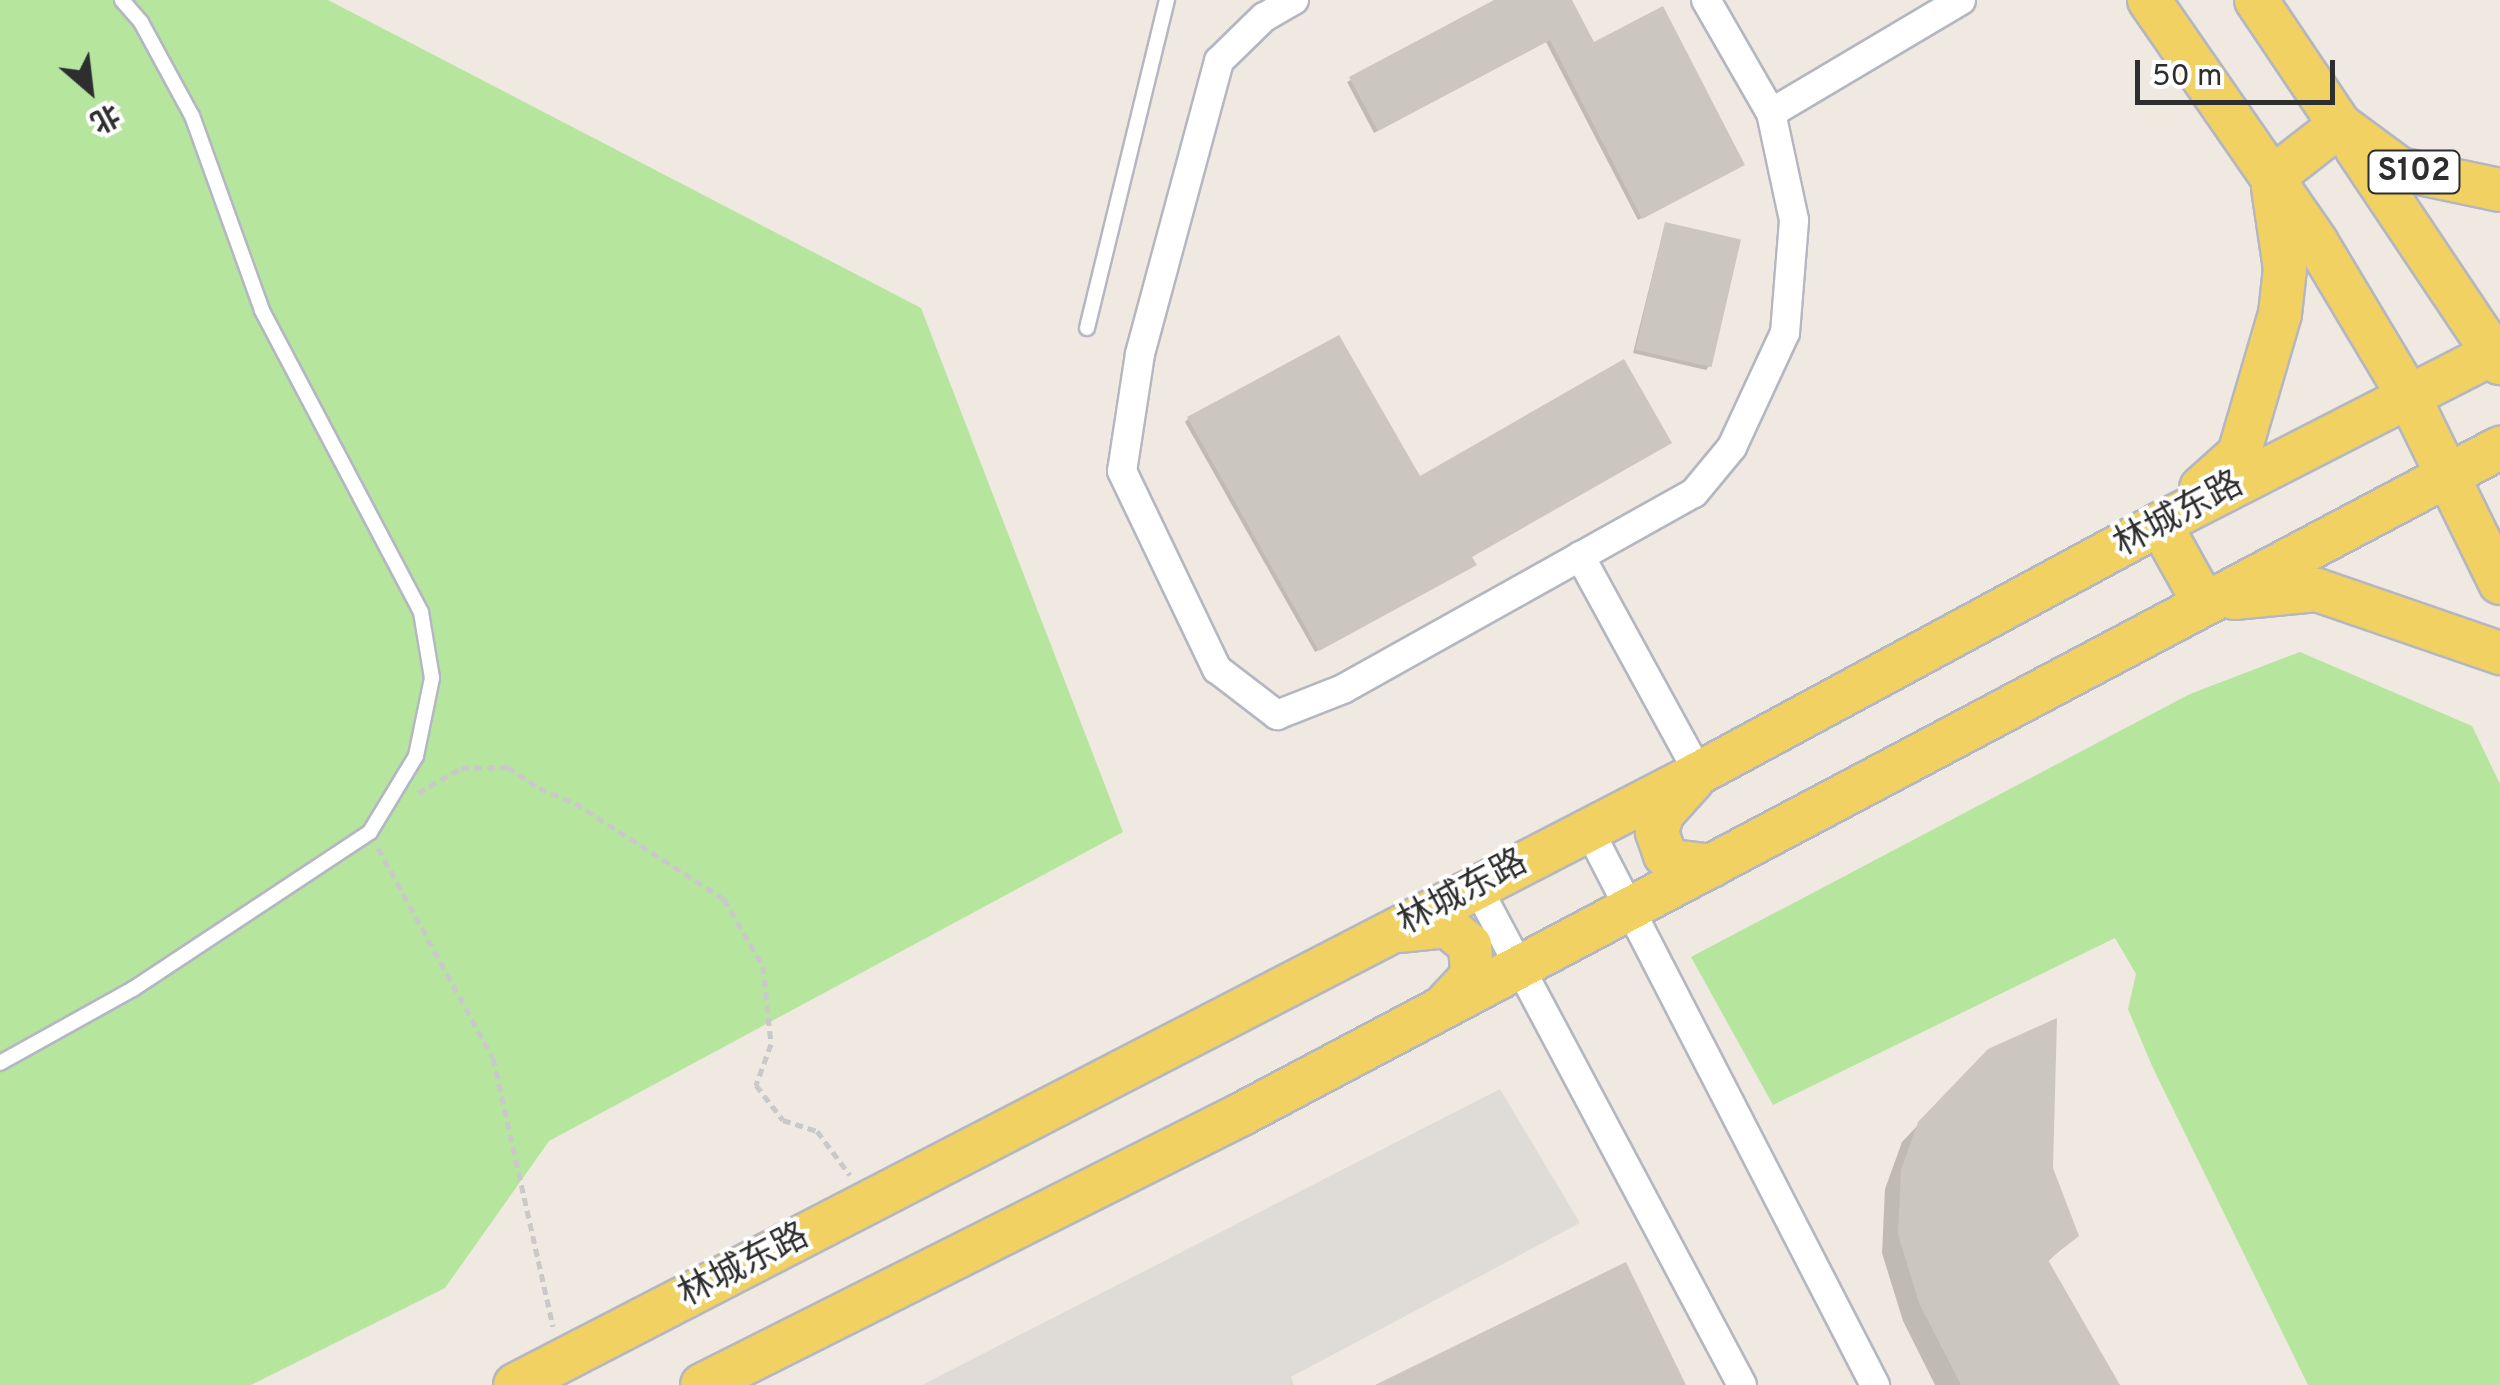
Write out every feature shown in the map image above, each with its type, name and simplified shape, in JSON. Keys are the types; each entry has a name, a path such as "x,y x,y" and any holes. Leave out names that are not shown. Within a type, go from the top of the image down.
{"main road":[{"path":"2149,0 2272,178 2409,397 2500,583"},
{"name":"S102","path":"2256,0 2340,125 2400,169 2500,190"},
{"path":"2272,178 2340,125 2498,355"},
{"path":"2204,603 2160,524 2239,454 2280,314 2285,269 2272,178"},
{"name":"林城东路","path":"515,1385 1699,773 2160,524 2498,355"},
{"path":"702,1385 1240,1115 2500,448"},
{"path":"2204,603 2274,591 2317,590 2500,653"},
{"path":"1699,773 1663,813 1656,832 1664,855 1672,861 1712,866"},
{"path":"1390,932 1447,926 1470,945 1472,976 1442,1008"}],"street":[{"path":"1294,0 1264,17 1219,61 1140,354 1122,471 1218,669 1277,715 1343,688 1694,492 1732,446 1785,333 1794,220 1770,114 1716,2"},
{"path":"1770,114 1961,0"},
{"path":"1580,556 1699,773"},
{"path":"1588,828 1875,1385"},
{"path":"1477,888 1742,1385"}],"lane":[{"path":"0,1063 133,989 370,832 416,756 432,678 421,612 262,310 192,116 141,22 122,0"},
{"path":"1088,328 1167,0"}],"path":[{"path":"382,814 461,768 507,767 539,788 575,803 724,899 763,966 771,1044 756,1084 783,1120 817,1130 867,1203"},
{"path":"370,832 494,1058 561,1361"}],"green space":[{"path":"0,0 328,0 921,308 1123,832 549,1141 445,1288 251,1385 0,1385"},
{"path":"2300,652 2472,726 2500,784 2500,1385 2308,1385 2153,1068 2128,1009 2136,974 2115,938 1773,1105 1691,957 2190,694"}],"shaded area":[{"path":"1500,1089 1580,1223 1291,1377 1294,1385 922,1385"}],"building":[{"path":"1494,0 1572,0 1594,42 1663,6 1745,165 1642,219 1550,40 1378,131 1349,77"},
{"path":"1665,222 1741,240 1712,367 1636,350"},
{"path":"1339,335 1420,476 1624,359 1672,443 1472,557 1477,565 1319,651 1187,417"},
{"path":"2057,1018 2053,1168 2079,1236 2048,1260 2120,1385 1961,1385 1919,1303 1898,1234 1901,1170 1918,1122 1988,1049"},
{"path":"1626,1262 1686,1385 1375,1385"}]}
